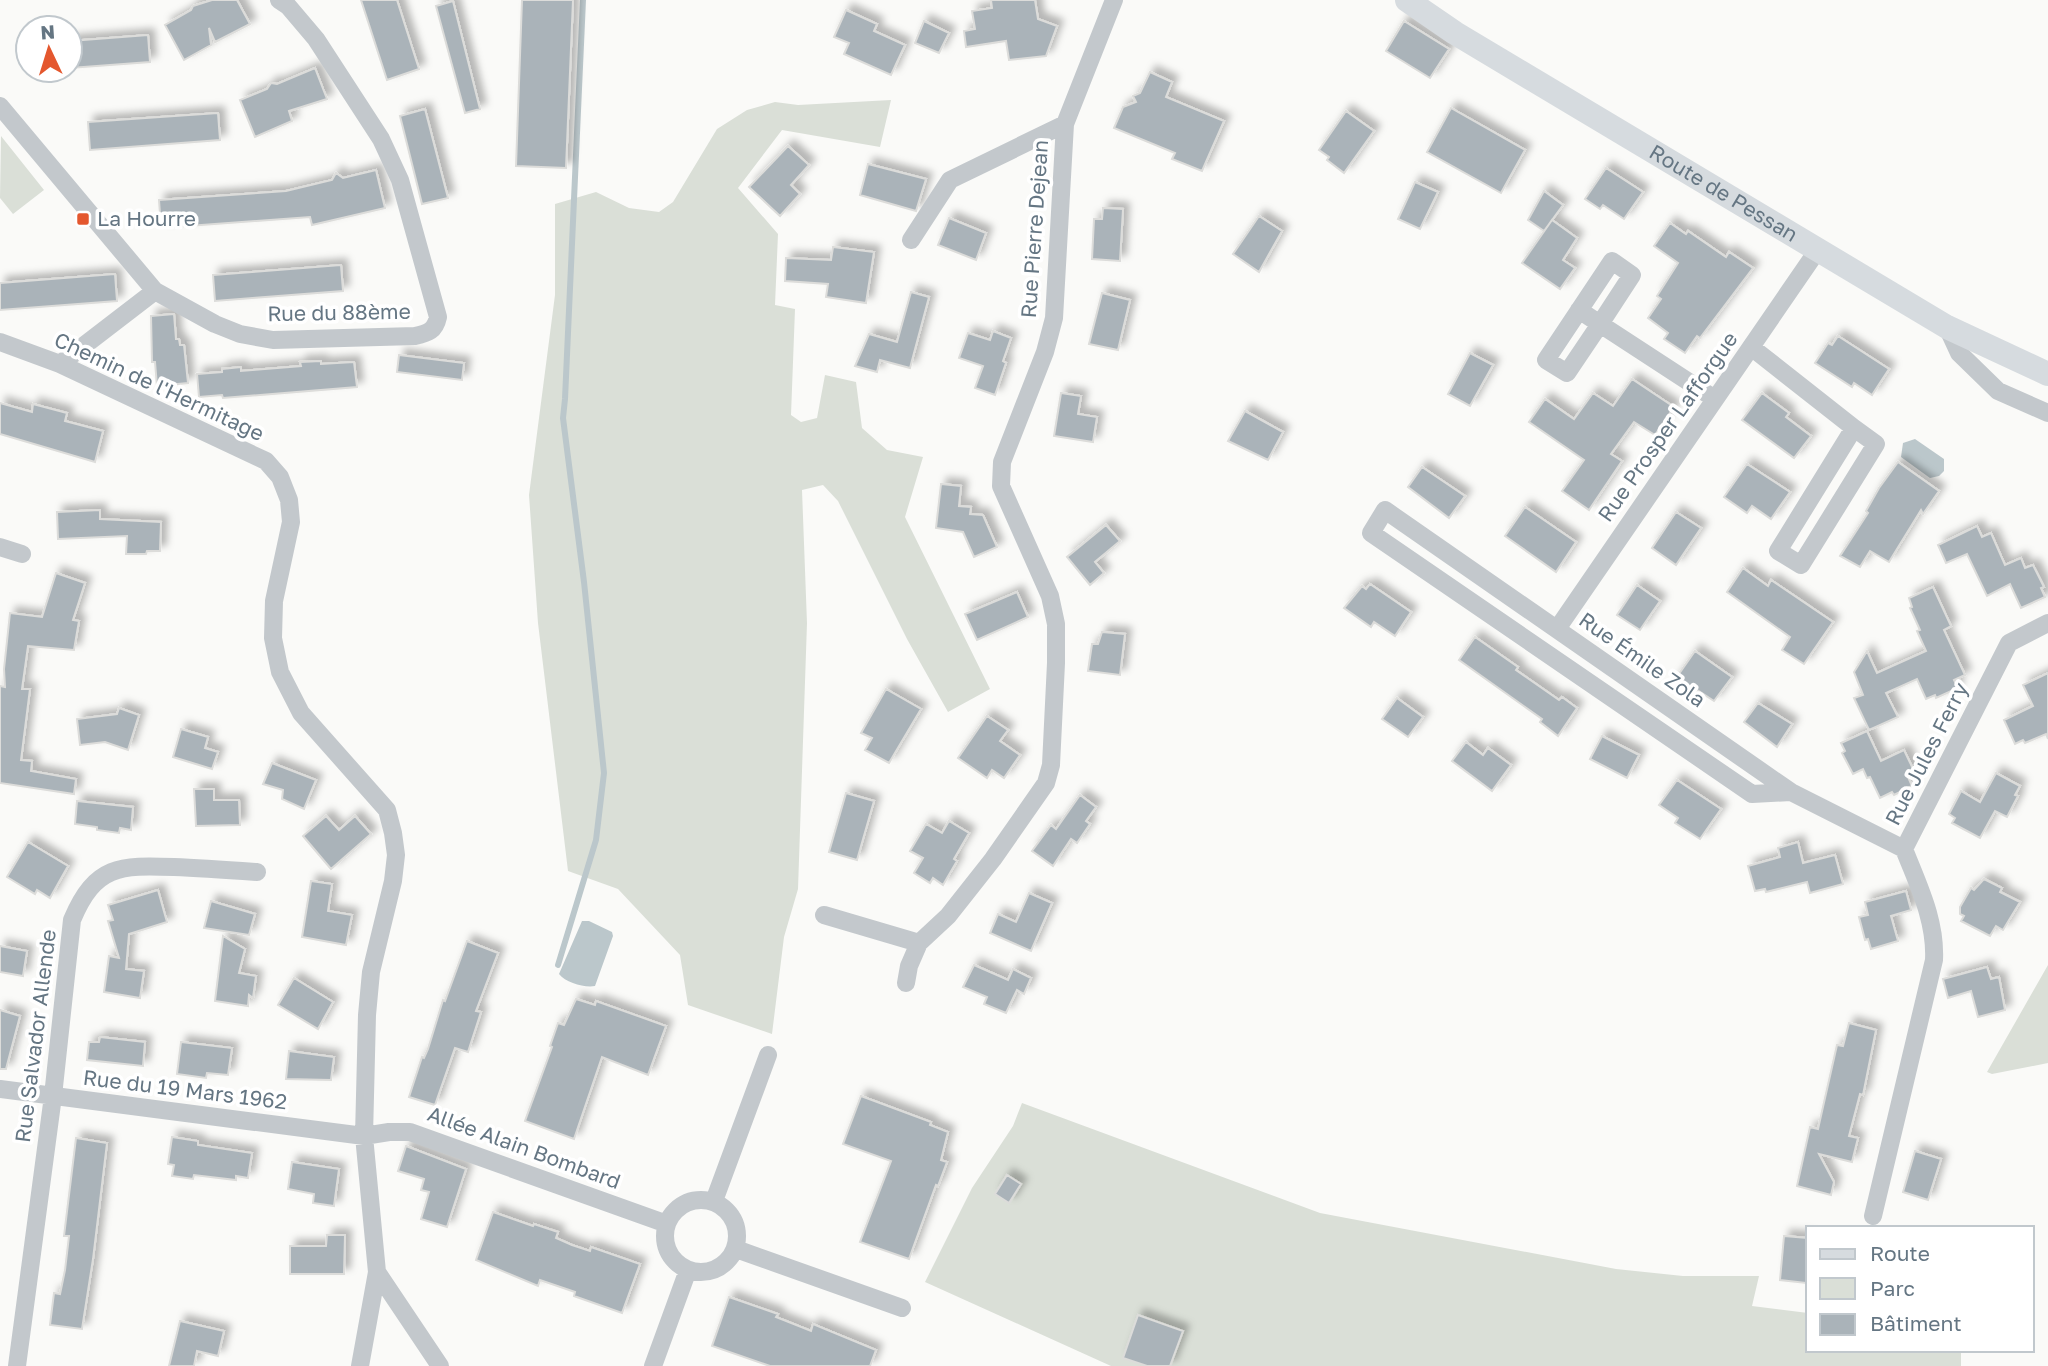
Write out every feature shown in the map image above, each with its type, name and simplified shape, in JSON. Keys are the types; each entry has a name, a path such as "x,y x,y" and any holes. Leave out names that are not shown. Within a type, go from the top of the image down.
{"main road":[{"name":"Route de Pessan","path":"1407,0 1455,33 1947,327 2048,374"}],"street":[{"name":"Rue du 88ème","path":"0,106 155,291 215,324 240,334 273,340 415,337 430,333 438,317 400,180 381,139 316,38 288,6 279,0"},
{"name":"Rue Pierre Dejean","path":"906,983 909,966 919,943 948,916 992,859 1046,783 1051,765 1056,624 1050,596 1001,486 1001,473 1002,462 1045,352 1054,318 1065,124 1114,0"},
{"path":"911,240 950,180 1065,124"},
{"name":"Rue Prosper Lafforgue","path":"1557,629 1817,251"},
{"path":"1612,261 1632,275 1600,324 1567,373 1546,360 1612,261"},
{"path":"60,364 155,291"},
{"path":"1579,310 1715,399"},
{"path":"1947,327 1959,354 1998,391 2048,413"},
{"name":"Chemin de l'Hermitage","path":"0,342 60,364 266,461 280,477 289,500 291,522 274,601 273,638 280,672 302,713 387,810 396,855 393,881 371,972 367,1015 364,1136 377,1272 360,1366"},
{"path":"1751,347 1876,444 1801,565 1778,551 1854,428"},
{"name":"Rue Émile Zola","path":"1791,792 1752,794 1371,533 1385,510 1791,792 1904,849"},
{"path":"0,547 23,554"},
{"name":"Rue Jules Ferry","path":"1873,1216 1934,960 1935,942 1931,920 1904,849 2009,643 2048,623"},
{"name":"Rue Salvador Allende","path":"17,1366 53,1096 72,920 82,897 106,874 135,865 257,872"},
{"path":"824,915 919,943"},
{"path":"714,1201 768,1055"},
{"name":"Rue du 19 Mars 1962","path":"0,1089 364,1136"},
{"name":"Allée Alain Bombard","path":"364,1136 410,1132 667,1224"},
{"path":"699,1199 714,1201 726,1209 735,1220 738,1234 736,1248 729,1261 717,1270 702,1273 688,1270 676,1263 668,1251 664,1238 667,1224 674,1212 685,1203 699,1199"},
{"path":"736,1248 902,1308"},
{"path":"653,1366 688,1270"},
{"path":"377,1272 440,1366"}],"green space":[{"path":"891,100 880,147 782,130 738,188 778,234 775,305 795,309 791,415 801,422 817,418 825,375 856,382 862,428 887,450 923,457 905,517 990,689 948,712 907,639 838,501 823,485 802,490 807,623 798,889 784,937 772,1034 688,1005 680,955 618,889 568,871 538,623 529,495 555,295 555,204 596,192 629,208 659,212 673,202 717,129 747,110 775,102 798,105"},
{"path":"1,136 44,190 13,214 0,198"},
{"path":"2048,965 2048,1063 1992,1074 1987,1072"},
{"path":"1022,1103 1320,1213 1616,1269 1683,1276 1759,1276 1752,1306 1806,1313 1806,1352 1961,1352 1961,1366 1111,1366 925,1282 972,1188 1013,1126"}],"shaded area":[{"path":"1915,439 1944,459 1944,471 1939,476 1930,478 1901,457 1903,443"},
{"path":"582,921 589,921 612,932 613,936 595,986 576,984 559,974"}],"building":[{"path":"212,0 237,0 250,24 215,42 209,28 211,45 184,60 165,25 191,10 193,6"},
{"path":"361,0 397,0 419,69 387,80"},
{"path":"522,0 573,0 566,168 516,166"},
{"path":"991,0 1035,0 1038,19 1057,26 1046,56 1009,60 1006,41 966,47 964,31 975,29 972,11 992,8"},
{"path":"453,1 480,109 465,113 436,6"},
{"path":"846,10 877,24 874,31 905,45 891,75 844,54 849,43 834,37"},
{"path":"924,21 949,33 939,53 915,43"},
{"path":"1404,21 1449,49 1430,78 1386,51"},
{"path":"148,35 150,62 84,67 84,40"},
{"path":"315,68 327,99 289,111 292,121 255,137 240,100 267,89 271,83 277,84"},
{"path":"1150,72 1172,82 1166,97 1224,121 1202,171 1172,159 1175,153 1114,128 1123,107 1136,102 1133,96 1140,93"},
{"path":"1451,108 1525,150 1501,193 1427,152"},
{"path":"425,109 448,198 422,204 400,116"},
{"path":"1346,111 1374,131 1344,173 1319,150"},
{"path":"218,113 220,140 90,150 88,122"},
{"path":"788,146 809,165 791,185 800,194 780,216 749,187"},
{"path":"868,164 926,179 916,211 860,195"},
{"path":"1606,168 1643,192 1624,219 1603,205 1600,209 1585,199"},
{"path":"376,170 385,208 312,225 310,217 161,228 159,200 286,191 332,180 336,173 343,178"},
{"path":"1415,182 1438,192 1420,229 1398,219"},
{"path":"1544,191 1563,205 1544,231 1528,220"},
{"path":"1103,208 1123,209 1120,261 1092,259 1094,219 1102,219"},
{"path":"1259,216 1282,231 1259,272 1233,254"},
{"path":"949,218 986,233 976,260 938,245"},
{"path":"1552,220 1577,238 1563,260 1575,268 1560,289 1522,263"},
{"path":"1670,223 1686,234 1688,231 1726,257 1729,252 1753,268 1700,338 1697,336 1685,353 1664,339 1668,333 1648,318 1661,299 1657,296 1678,263 1654,246"},
{"path":"833,247 874,252 866,303 826,297 828,284 785,281 786,258 831,260"},
{"path":"341,265 343,291 215,301 213,275"},
{"path":"115,274 117,301 0,310 0,283"},
{"path":"911,292 929,297 910,368 880,360 877,372 855,366 869,334 897,342"},
{"path":"1102,293 1130,300 1118,350 1089,344"},
{"path":"174,314 176,339 179,339 180,345 184,345 188,383 157,386 155,362 152,362 151,316"},
{"path":"993,331 1011,338 995,395 975,388 983,366 959,358 968,333 990,340"},
{"path":"1838,336 1889,369 1872,395 1854,383 1852,387 1815,363 1828,343 1832,345"},
{"path":"1470,353 1493,365 1470,406 1448,394"},
{"path":"399,355 464,363 462,380 397,372"},
{"path":"321,361 321,364 354,362 357,387 223,398 222,395 199,397 197,374 241,367 241,371 301,366 300,362"},
{"path":"1632,379 1674,407 1655,435 1634,422 1611,454 1622,461 1589,510 1562,491 1584,460 1529,422 1545,399 1574,419 1593,393 1613,406"},
{"path":"1061,393 1081,396 1078,414 1097,417 1093,442 1054,436"},
{"path":"1762,393 1789,413 1786,417 1811,436 1794,458 1742,420"},
{"path":"0,403 32,412 33,404 67,413 65,421 103,431 95,462 0,434"},
{"path":"1245,411 1283,432 1268,460 1228,441"},
{"path":"1898,462 1939,491 1923,514 1921,510 1889,562 1870,551 1860,567 1840,556 1868,513 1866,511 1879,488"},
{"path":"1747,464 1790,492 1771,519 1752,506 1747,513 1724,497"},
{"path":"1422,467 1465,496 1449,518 1408,487"},
{"path":"941,484 961,486 959,506 971,507 970,514 983,515 997,547 974,557 963,532 936,528"},
{"path":"1525,507 1576,542 1556,572 1505,536"},
{"path":"100,510 100,519 161,522 160,551 126,554 127,536 58,539 57,512"},
{"path":"1676,512 1701,528 1676,565 1652,548"},
{"path":"1106,525 1120,541 1095,562 1104,573 1090,585 1067,557"},
{"path":"1977,526 1982,537 1991,533 2005,565 2021,558 2025,568 2033,565 2044,587 2041,588 2045,597 2021,608 2010,584 1987,596 1967,554 1946,563 1938,545"},
{"path":"1743,568 1768,586 1771,580 1833,622 1804,664 1782,650 1790,637 1727,592"},
{"path":"56,573 85,583 73,620 79,621 74,650 28,646 22,689 30,689 21,760 32,761 31,771 76,779 74,794 0,783 0,686 5,687 4,669 10,613 42,617"},
{"path":"1370,584 1411,612 1395,636 1374,622 1371,627 1344,608 1362,586 1366,589"},
{"path":"1637,585 1660,601 1640,630 1617,615"},
{"path":"1933,587 1951,626 1944,630 1965,675 1954,680 1958,688 1936,698 1935,695 1926,699 1917,679 1886,693 1898,717 1869,730 1854,698 1863,695 1854,672 1867,651 1877,673 1926,651 1917,631 1920,630 1910,608 1909,598"},
{"path":"1017,592 1028,617 977,640 965,614"},
{"path":"1102,632 1125,634 1120,675 1088,671 1092,644 1098,644"},
{"path":"1475,637 1559,700 1562,697 1577,708 1558,736 1540,722 1542,719 1459,660"},
{"path":"1695,651 1732,677 1714,701 1697,690 1694,695 1674,681"},
{"path":"2048,673 2048,739 2046,734 2025,743 2023,740 2015,744 2004,720 2033,706 2023,685"},
{"path":"886,689 921,709 889,763 865,750 872,738 861,733"},
{"path":"1397,698 1423,717 1408,737 1382,719"},
{"path":"1758,703 1792,724 1777,747 1744,722"},
{"path":"119,708 139,715 128,750 105,742 80,745 77,719 117,714"},
{"path":"987,716 1008,730 1000,741 1020,755 1004,778 992,770 987,778 958,758"},
{"path":"181,729 208,737 205,748 218,752 212,769 173,757"},
{"path":"1867,731 1881,761 1904,750 1915,773 1908,777 1912,786 1894,795 1892,792 1880,798 1863,769 1853,774 1842,753 1845,751 1841,743"},
{"path":"1602,736 1639,755 1627,778 1590,759"},
{"path":"1466,742 1483,755 1488,748 1511,765 1492,791 1452,761"},
{"path":"272,763 316,780 304,809 282,799 283,790 263,784"},
{"path":"1996,773 2020,786 2015,795 2018,796 2007,817 1995,811 1980,838 1952,823 1955,818 1949,814 1961,791 1980,802"},
{"path":"1677,780 1721,809 1700,839 1675,823 1678,818 1659,805"},
{"path":"194,789 214,789 214,800 239,800 240,825 196,826"},
{"path":"846,793 874,801 857,860 829,852"},
{"path":"1080,795 1096,807 1086,821 1090,824 1077,843 1071,839 1053,866 1032,851 1051,825 1056,829"},
{"path":"77,801 133,807 131,830 120,828 119,833 75,824"},
{"path":"326,816 339,830 355,816 371,834 331,869 303,836"},
{"path":"949,821 969,833 943,885 933,878 930,883 914,873 923,858 910,851 926,824 942,833"},
{"path":"28,842 68,866 50,898 37,890 35,894 7,877"},
{"path":"1798,842 1803,863 1835,855 1843,884 1810,893 1807,882 1766,892 1765,889 1755,891 1748,866 1780,857 1778,848"},
{"path":"1984,879 2002,888 2000,892 2020,902 2003,930 1996,926 1990,936 1961,921 1964,916 1960,914 1960,907 1971,888 1974,890"},
{"path":"311,881 332,884 328,911 352,915 346,945 302,937"},
{"path":"158,890 167,922 129,934 126,969 144,971 140,998 104,992 109,956 119,958 108,921 113,920 108,905"},
{"path":"1906,891 1911,910 1891,916 1898,941 1871,949 1868,939 1865,940 1859,917 1868,915 1865,902"},
{"path":"1029,893 1052,903 1031,951 990,933 998,914 1016,922"},
{"path":"211,901 255,914 249,935 204,928"},
{"path":"223,936 245,949 239,973 256,976 253,998 249,995 248,1006 215,1001"},
{"path":"467,941 498,953 476,1011 481,1012 468,1052 455,1048 435,1105 409,1097"},
{"path":"0,946 27,951 23,976 0,972"},
{"path":"974,965 1008,980 1013,969 1031,978 1024,994 1017,990 1006,1013 984,1004 987,997 963,987"},
{"path":"1987,967 1991,979 1999,977 2005,1010 1978,1017 1971,991 1948,998 1943,979"},
{"path":"294,978 333,1002 318,1029 278,1005"},
{"path":"576,999 595,1005 596,1001 666,1026 648,1075 602,1057 574,1139 525,1121 558,1023 564,1025"},
{"path":"0,1010 20,1016 6,1069 0,1069"},
{"path":"1849,1023 1876,1030 1863,1095 1860,1094 1849,1136 1858,1138 1852,1162 1819,1154 1834,1182 1831,1195 1797,1186 1810,1127 1818,1129 1837,1045 1843,1046"},
{"path":"100,1037 145,1042 143,1066 87,1060 89,1042 99,1042"},
{"path":"181,1042 232,1048 228,1075 207,1073 206,1078 177,1074"},
{"path":"289,1051 334,1057 331,1080 286,1079"},
{"path":"861,1096 931,1122 930,1125 948,1132 941,1160 947,1162 909,1259 860,1242 891,1161 843,1144"},
{"path":"172,1137 198,1141 198,1145 252,1153 248,1178 236,1176 236,1180 194,1175 193,1179 172,1176 174,1165 168,1164"},
{"path":"76,1138 107,1143 82,1329 50,1325 54,1293 60,1294 65,1270 69,1236 64,1236"},
{"path":"406,1146 466,1169 447,1227 421,1219 429,1192 421,1190 424,1179 398,1171"},
{"path":"1915,1151 1941,1159 1928,1200 1903,1192"},
{"path":"292,1162 339,1169 334,1206 313,1203 314,1194 288,1189"},
{"path":"1007,1175 1021,1184 1009,1203 995,1194"},
{"path":"493,1212 558,1232 556,1238 572,1245 590,1251 591,1247 640,1264 622,1313 574,1296 575,1292 540,1280 538,1286 476,1260"},
{"path":"327,1235 345,1235 344,1274 290,1274 290,1246 326,1246"},
{"path":"1784,1236 1806,1238 1806,1283 1780,1280"},
{"path":"729,1297 778,1314 776,1317 811,1331 813,1324 876,1350 870,1366 770,1366 712,1346"},
{"path":"1138,1315 1183,1331 1170,1366 1147,1366 1123,1358"},
{"path":"180,1321 224,1331 218,1356 197,1351 194,1366 169,1366"}],"waterway":[{"path":"558,965 596,840 604,773 563,418 583,0"}],"place":[{"name":"La Hourre","path":"83,219"}]}
